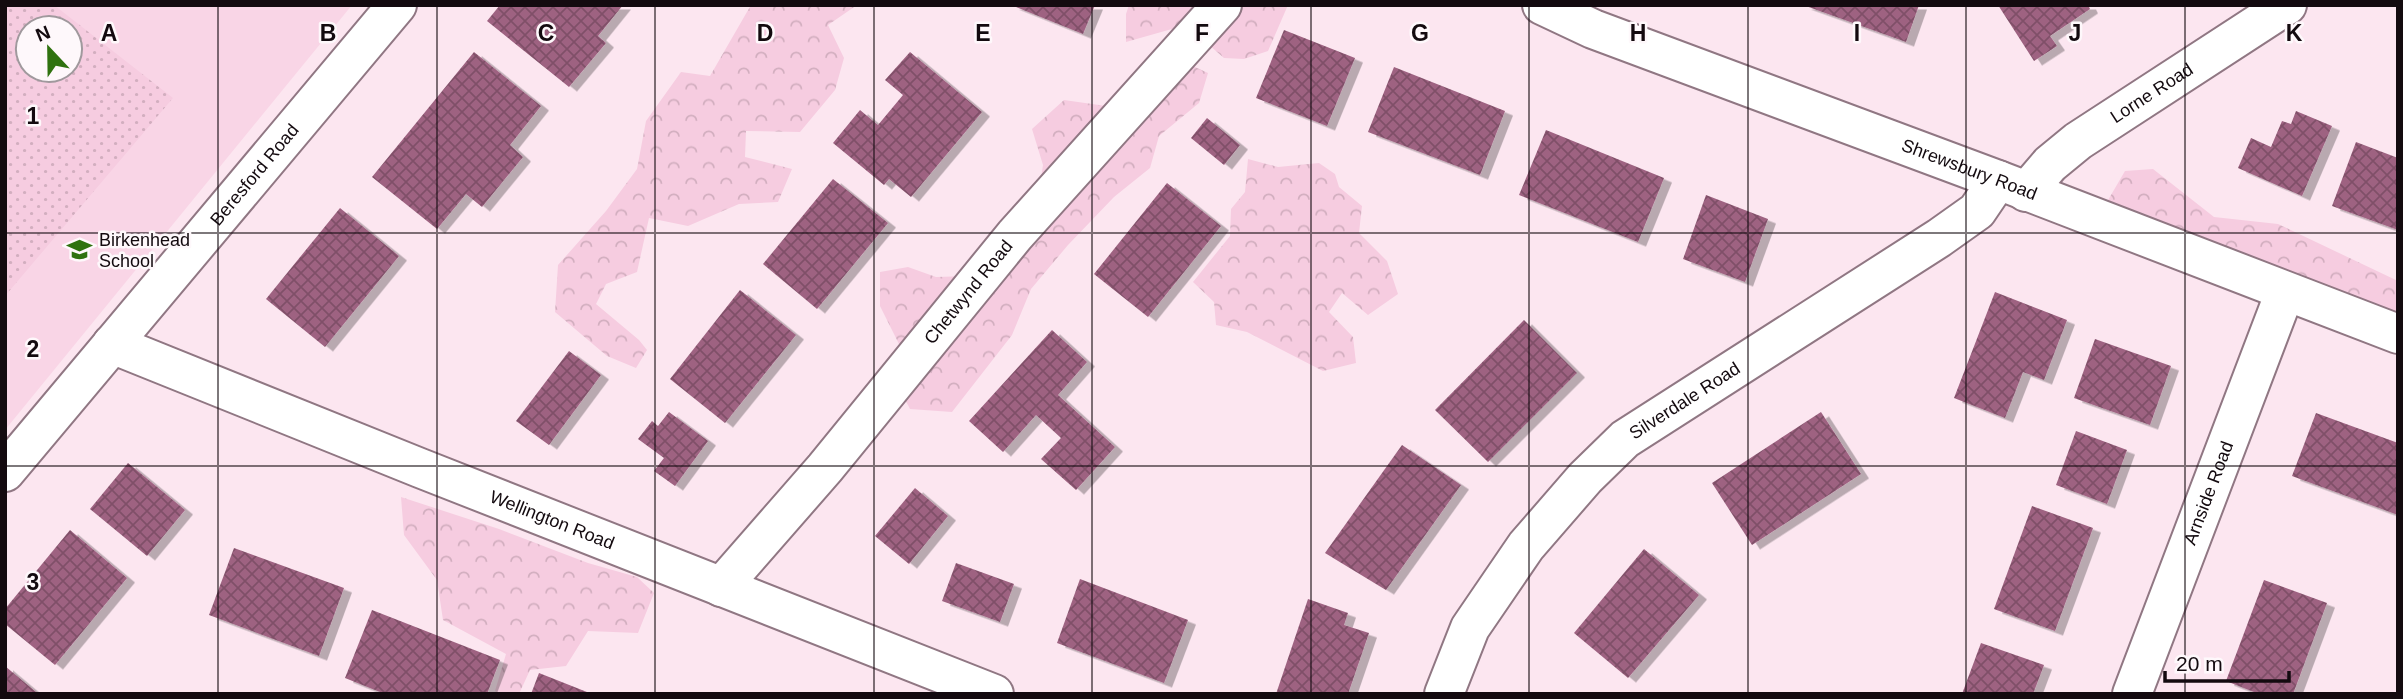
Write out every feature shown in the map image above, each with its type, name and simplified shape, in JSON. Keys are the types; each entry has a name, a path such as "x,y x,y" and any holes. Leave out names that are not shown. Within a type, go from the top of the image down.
{"street":[{"name":"Beresford Road","path":"5,472 397,5"},
{"name":"Chetwynd Road","path":"721,587 825,468 1015,235 1223,5"},
{"name":"Shrewsbury Road","path":"1542,5 1593,29 2398,334"},
{"name":"Lorne Road","path":"2012,186 2050,164 2078,141 2287,5"},
{"name":"Silverdale Road","path":"1444,694 1470,628 1526,546 1585,478 1625,439 1949,231 2012,186"},
{"name":"Arnside Road","path":"2132,694 2285,292"},
{"name":"Wellington Road","path":"112,344 994,694"}],"shaded area":[{"name":"Birkenhead School","path":"5,5 352,5 5,430"}],"green space":[{"path":"5,5 54,5 66,14 14,14 14,84 84,84 84,28 173,98 5,296"},
{"path":"751,5 857,5 828,25 844,58 835,90 800,132 746,131 745,157 792,169 778,202 739,204 688,226 649,218 637,272 606,284 596,304 647,350 636,368 607,356 555,312 558,265 606,211 637,169 646,121 681,72 710,76"},
{"path":"1129,5 1288,5 1268,51 1244,59 1224,58 1186,25 1126,42 1126,14"},
{"path":"1160,51 1208,73 1199,103 1159,136 1150,168 1114,197 1031,289 1012,335 952,412 910,409 891,371 901,348 880,306 880,272 908,267 936,277 969,276 1039,191 1043,165 1032,129 1064,100 1106,106 1140,124"},
{"path":"1248,159 1278,167 1319,163 1335,174 1339,187 1362,206 1359,233 1387,261 1398,294 1368,315 1342,293 1329,312 1353,337 1356,363 1323,371 1247,332 1216,325 1214,302 1193,282 1230,236 1231,209 1245,192"},
{"path":"2153,169 2214,217 2278,224 2398,281 2398,310 2384,320 2104,207 2125,171"},
{"path":"401,497 499,529 588,563 637,577 654,593 638,633 588,631 566,666 530,670 519,694 500,694 495,691 506,654 443,620 437,580 404,535"}],"building":[{"path":"500,5 623,5 598,36 606,43 569,87 487,21"},
{"path":"1011,5 1095,5 1083,34"},
{"path":"1803,5 1919,5 1906,42"},
{"path":"1998,5 2088,5 2090,9 2050,36 2057,46 2034,61"},
{"path":"1284,30 1355,58 1327,126 1256,98"},
{"path":"474,52 541,106 510,145 523,157 482,207 466,194 437,229 372,177"},
{"path":"910,52 982,112 911,197 889,179 884,185 833,143 860,110 878,125 903,95 885,80"},
{"path":"1394,67 1505,111 1480,175 1368,132"},
{"path":"2296,111 2332,126 2302,196 2238,168 2251,138 2271,147 2282,121 2291,124"},
{"path":"1207,118 1240,145 1224,165 1191,138"},
{"path":"1546,130 1664,178 1638,242 1519,195"},
{"path":"2356,142 2398,158 2398,230 2332,206"},
{"path":"833,179 888,223 817,309 763,264"},
{"path":"1167,183 1221,226 1148,317 1094,274"},
{"path":"1706,195 1768,219 1745,282 1683,259"},
{"path":"340,208 399,256 325,347 266,299"},
{"path":"740,290 796,335 725,423 670,379"},
{"path":"1995,292 2067,320 2044,380 2023,372 2005,418 1954,398"},
{"path":"1524,320 1577,373 1488,462 1435,410"},
{"path":"1052,330 1087,362 1058,395 1115,447 1076,490 1041,459 1061,438 1036,415 1003,452 969,421"},
{"path":"2095,339 2171,366 2150,425 2074,398"},
{"path":"569,351 601,375 549,445 516,421"},
{"path":"669,412 708,441 675,486 654,471 664,458 638,439 652,421 658,426"},
{"path":"1821,412 1861,474 1752,545 1712,483"},
{"path":"2316,413 2398,443 2398,515 2292,476"},
{"path":"2076,431 2127,450 2107,504 2056,485"},
{"path":"1402,445 1461,485 1386,590 1325,553"},
{"path":"128,463 185,510 147,556 90,509"},
{"path":"915,488 948,516 909,564 875,536"},
{"path":"2032,506 2093,528 2055,631 1994,609"},
{"path":"70,530 127,578 55,665 5,624 5,609"},
{"path":"234,548 344,588 319,656 209,615"},
{"path":"1644,549 1699,595 1628,678 1574,633"},
{"path":"956,563 1014,584 1000,622 942,601"},
{"path":"1080,579 1188,620 1164,683 1057,643"},
{"path":"2264,580 2327,603 2293,694 2259,694 2226,681"},
{"path":"1308,599 1348,613 1344,625 1369,633 1348,694 1276,694"},
{"path":"372,610 500,660 487,694 385,694 345,678"},
{"path":"1981,643 2044,665 2033,694 1962,694"},
{"path":"5,666 36,692 35,694 5,694"},
{"path":"539,673 592,694 531,694"}],"place":[{"name":"Birkenhead School","path":"79,250"}]}
